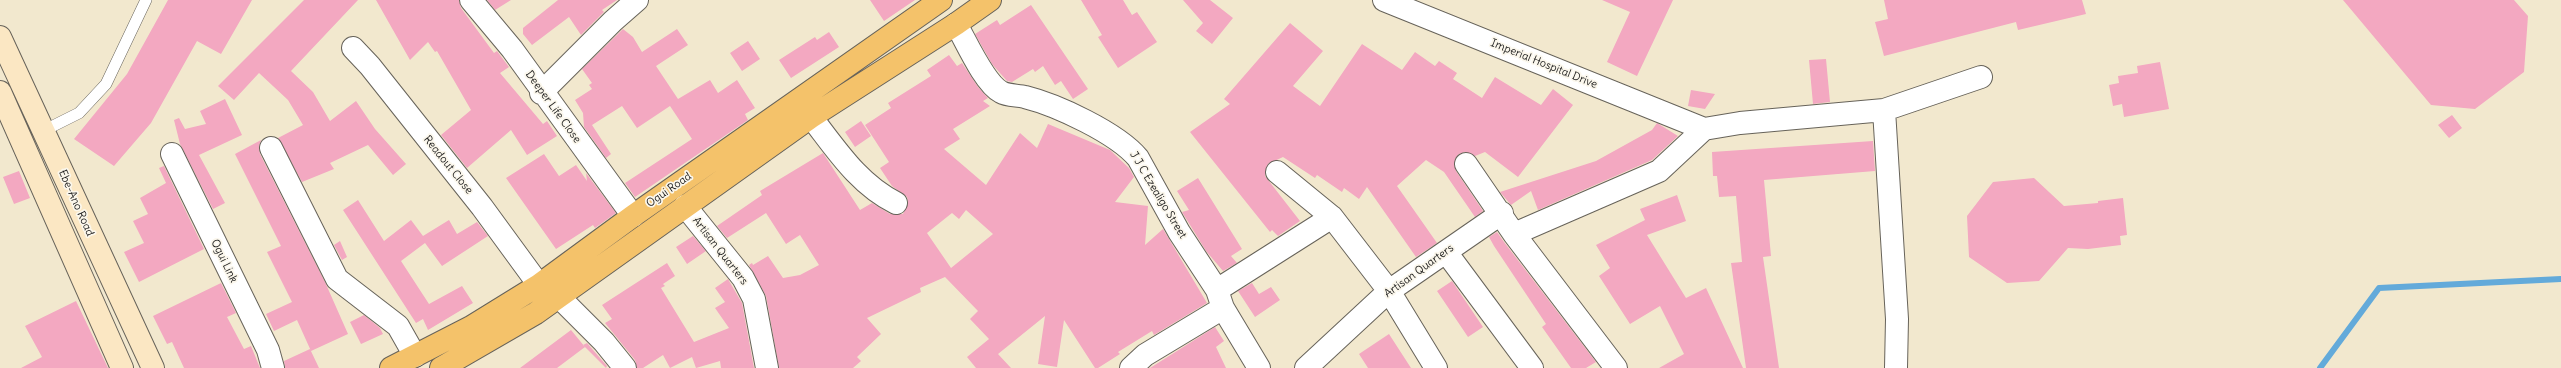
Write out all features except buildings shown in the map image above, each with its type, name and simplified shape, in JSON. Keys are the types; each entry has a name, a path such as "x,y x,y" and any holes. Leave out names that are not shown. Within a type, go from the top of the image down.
{"main road":[{"name":"Ogui Road","path":"391,368 471,327 539,285 632,216 941,0"},
{"name":"Ogui Road","path":"440,368 536,313 811,117 956,24 990,0"},
{"name":"Ebe-Ano Road","path":"0,37 153,368"},
{"path":"0,92 122,368"}],"street":[{"name":"Deeper Life Close","path":"471,0 512,50 541,93 559,114 632,216"},
{"path":"541,93 613,21 638,0"},
{"name":"Imperial Hospital Drive","path":"1384,0 1704,129"},
{"name":"J J C Ezealigo Street","path":"956,24 993,86 1002,93 1024,96 1046,104 1112,134 1130,148 1138,158 1179,232 1220,299"},
{"name":"Readout Close","path":"353,48 370,66 482,207 539,285"},
{"path":"1514,234 1659,171 1704,129 1740,123 1884,110 1981,77"},
{"path":"1884,110 1897,319 1896,368"},
{"path":"811,117 859,177 879,194 896,203"},
{"path":"271,148 337,279 398,326 415,356"},
{"name":"Ogui Link","path":"172,154 268,350 273,368"},
{"path":"1466,164 1502,213 1514,234 1616,368"},
{"path":"1277,172 1332,217 1389,291 1436,368"},
{"name":"Artisan Quarters","path":"685,206 743,278 754,299 767,368"},
{"name":"Artisan Quarters","path":"1306,368 1389,291 1502,213"},
{"path":"1131,368 1145,355 1332,217"},
{"path":"1446,252 1532,368"},
{"path":"559,297 604,342 625,368"},
{"path":"1220,299 1258,368"}],"lane":[{"path":"43,131 79,113 106,84 146,0"}],"waterway":[{"path":"2320,368 2379,288 2561,279"}]}
